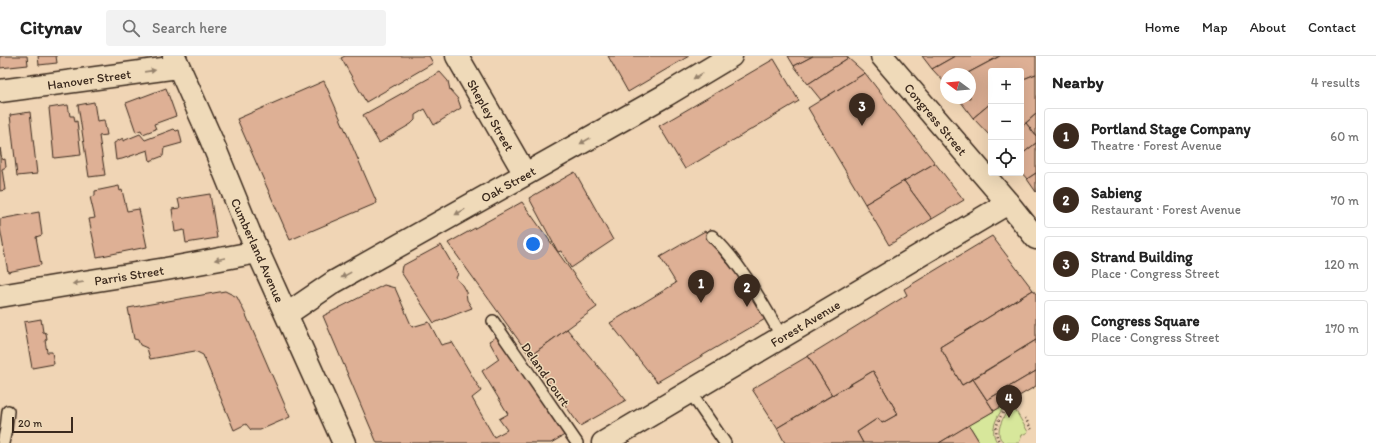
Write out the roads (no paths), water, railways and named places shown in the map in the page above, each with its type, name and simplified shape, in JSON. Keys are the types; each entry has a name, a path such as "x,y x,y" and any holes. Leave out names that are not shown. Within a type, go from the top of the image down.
{"street":[{"name":"Shepley Street","path":"457,56 525,174"},
{"name":"Oak Street","path":"287,314 334,282 731,56"},
{"name":"Congress Street","path":"882,56 1008,203 1036,238"},
{"name":"Hanover Street","path":"0,91 176,62"},
{"name":"Cumberland Avenue","path":"176,62 211,139 258,252 287,314 340,442"},
{"name":"Forest Avenue","path":"603,443 1008,203"},
{"name":"Parris Street","path":"0,296 166,269 258,252"}],"lane":[{"path":"712,236 726,249 740,267 782,337"},
{"name":"Deland Court","path":"493,321 577,443"},
{"path":"690,392 725,443"},
{"path":"3,443 8,410"}],"place":[{"name":"Strand Building","path":"862,126"},
{"name":"Portland Stage Company","path":"701,303"},
{"name":"Sabieng","path":"747,307"},
{"name":"Congress Square","path":"1009,418"}]}
